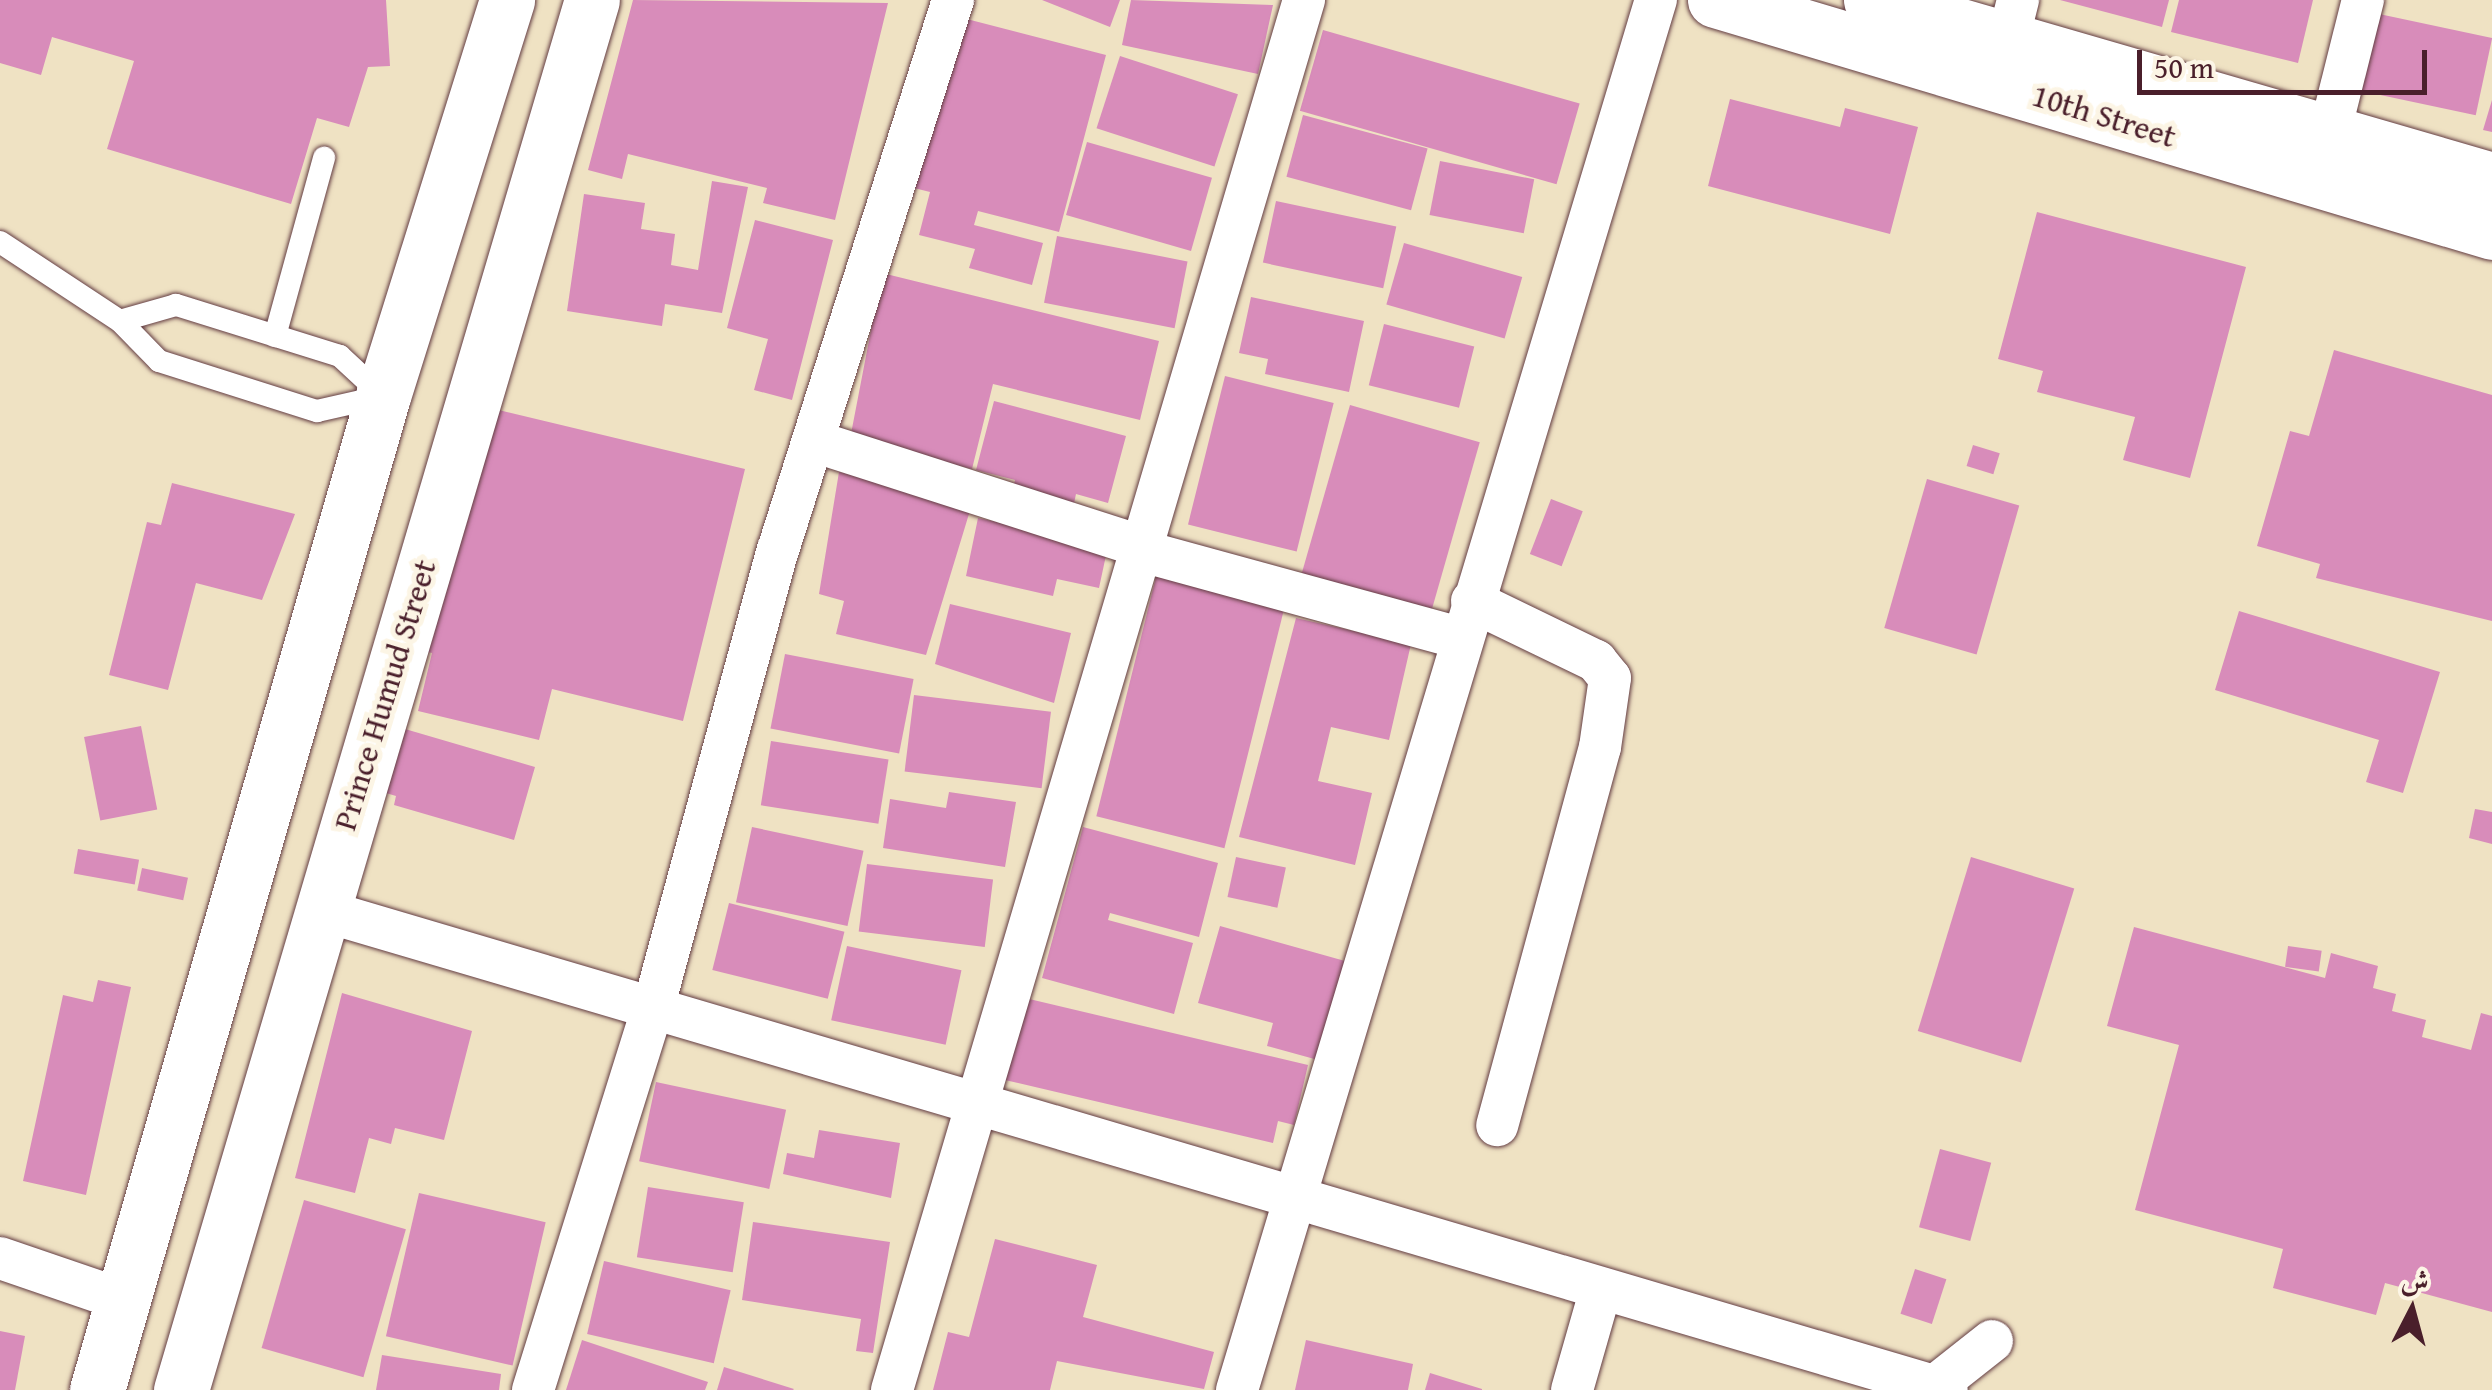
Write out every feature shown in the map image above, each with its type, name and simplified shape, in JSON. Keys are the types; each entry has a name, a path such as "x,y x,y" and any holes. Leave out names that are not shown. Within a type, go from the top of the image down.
{"street":[{"path":"97,1390 383,396 507,0"},
{"name":"Prince Humud Street","path":"181,1390 592,0"},
{"path":"532,1390 654,1005 813,441 953,0"},
{"path":"892,1390 1304,0"},
{"path":"1238,1390 1290,1196 1656,0"},
{"name":"10th Street","path":"1715,0 2492,232"},
{"name":"10th Street","path":"1871,0 2013,20 2328,135 2492,180"},
{"path":"2328,135 2363,0"},
{"path":"813,441 1142,549 1467,620 1596,661 1610,678 1600,748 1497,1125"},
{"path":"321,910 654,1005 1936,1388 1992,1342"},
{"path":"0,1258 122,1300"},
{"path":"1572,1390 1601,1289"}],"lane":[{"path":"275,336 324,158"},
{"path":"0,242 120,321 159,361 316,411 383,396"},
{"path":"120,321 176,305 340,356 383,396"}],"building":[{"path":"0,0 386,0 390,66 368,67 349,127 317,118 291,204 107,149 134,61 52,37 41,75 0,63"},
{"path":"633,0 888,3 835,220 763,203 767,188 628,154 622,179 588,170"},
{"path":"1042,0 1120,0 1110,27"},
{"path":"1131,0 1273,5 1258,74 1122,45"},
{"path":"2060,0 2169,0 2162,27"},
{"path":"2179,0 2313,0 2298,63 2171,32"},
{"path":"2365,11 2492,38 2476,115 2349,88"},
{"path":"959,17 1106,55 1059,232 978,211 974,225 1043,243 1032,285 969,268 975,249 919,235 930,192 914,188"},
{"path":"1323,30 1580,104 1557,184 1300,111"},
{"path":"1120,56 1238,94 1214,167 1097,128"},
{"path":"1730,99 1840,127 1845,108 1918,127 1890,234 1708,186"},
{"path":"2492,100 2492,132 2483,130"},
{"path":"1303,115 1428,148 1411,210 1286,177"},
{"path":"1087,142 1212,178 1191,251 1066,215"},
{"path":"1440,161 1534,179 1524,233 1430,215"},
{"path":"712,181 748,187 722,313 665,304 662,326 567,311 584,194 645,203 641,229 675,234 671,265 698,270"},
{"path":"1276,201 1396,227 1383,288 1263,263"},
{"path":"2037,212 2246,267 2190,478 2123,460 2135,417 2037,392 2043,371 1998,359"},
{"path":"755,220 833,240 792,400 754,390 768,339 727,328"},
{"path":"1057,236 1188,261 1175,328 1044,303"},
{"path":"1404,243 1522,277 1505,338 1386,305"},
{"path":"882,273 1159,341 1140,420 993,384 972,469 850,439"},
{"path":"1251,297 1364,321 1349,392 1265,374 1268,359 1239,353"},
{"path":"1384,324 1474,346 1459,408 1369,385"},
{"path":"2334,350 2492,395 2492,621 2316,578 2320,564 2257,546 2290,431 2309,436"},
{"path":"1225,376 1334,403 1297,552 1188,524"},
{"path":"994,401 1126,436 1108,503 1076,494 1073,508 1012,492 1015,480 976,470"},
{"path":"1350,405 1480,442 1432,610 1302,573"},
{"path":"482,406 745,469 683,721 552,689 539,740 418,711 432,653 414,649"},
{"path":"1973,445 2000,453 1993,474 1967,466"},
{"path":"839,472 972,504 926,655 836,634 844,601 819,594"},
{"path":"1927,479 2019,505 1977,654 1884,628"},
{"path":"172,483 295,514 262,600 196,583 168,690 109,675 147,522 161,525"},
{"path":"1551,499 1583,511 1562,566 1530,554"},
{"path":"978,518 1108,546 1099,588 1057,579 1053,596 966,576"},
{"path":"1159,565 1287,597 1224,848 1096,816"},
{"path":"950,604 1071,633 1054,703 935,664"},
{"path":"2239,611 2440,672 2403,793 2366,782 2379,740 2215,690"},
{"path":"1296,618 1411,644 1389,740 1331,727 1318,781 1372,793 1355,865 1239,837"},
{"path":"785,654 914,679 899,754 770,729"},
{"path":"914,695 1051,712 1042,788 905,771"},
{"path":"141,726 157,809 100,821 84,737"},
{"path":"405,729 535,767 514,840 394,805 396,796 386,793"},
{"path":"771,741 889,760 878,824 761,805"},
{"path":"949,792 1016,802 1005,867 883,848 890,799 946,808"},
{"path":"2475,809 2492,812 2492,844 2469,838"},
{"path":"752,827 864,851 847,926 736,902"},
{"path":"1083,827 1218,863 1199,937 1110,913 1108,920 1193,943 1174,1014 1042,978"},
{"path":"78,849 139,860 135,884 74,874"},
{"path":"1236,857 1286,868 1277,908 1227,897"},
{"path":"1971,857 2074,889 2021,1063 1918,1031"},
{"path":"867,864 993,879 985,947 859,931"},
{"path":"142,868 188,878 183,900 137,890"},
{"path":"729,903 844,932 828,999 712,970"},
{"path":"1220,926 1345,961 1318,1060 1267,1046 1273,1023 1198,1003"},
{"path":"2134,927 2325,978 2331,953 2378,966 2373,988 2396,994 2392,1011 2426,1020 2422,1037 2471,1050 2481,1013 2492,1016 2492,1312 2385,1283 2376,1315 2273,1288 2283,1249 2135,1210 2179,1045 2107,1026"},
{"path":"847,946 961,970 946,1045 831,1020"},
{"path":"2288,946 2322,951 2319,972 2285,967"},
{"path":"98,980 131,987 86,1195 23,1181 63,995 93,1002"},
{"path":"342,993 472,1031 444,1140 395,1128 391,1144 369,1138 355,1193 295,1178"},
{"path":"1025,998 1308,1065 1294,1125 1278,1121 1273,1143 1005,1080"},
{"path":"656,1082 786,1110 769,1189 639,1161"},
{"path":"819,1130 900,1143 891,1198 783,1174 787,1153 814,1158"},
{"path":"1940,1149 1991,1163 1970,1241 1919,1227"},
{"path":"648,1187 744,1202 733,1272 637,1257"},
{"path":"419,1193 546,1222 513,1365 386,1336"},
{"path":"304,1200 406,1229 363,1377 262,1348"},
{"path":"753,1222 890,1242 873,1353 856,1351 861,1319 742,1300"},
{"path":"995,1239 1097,1265 1083,1317 1214,1352 1204,1389 1057,1361 1050,1390 933,1390 948,1332 969,1337"},
{"path":"604,1261 731,1290 714,1363 587,1334"},
{"path":"1915,1269 1946,1279 1932,1324 1900,1314"},
{"path":"0,1331 25,1336 15,1390 0,1390"},
{"path":"582,1340 708,1382 705,1390 566,1390"},
{"path":"1306,1340 1413,1364 1408,1390 1295,1390"},
{"path":"382,1355 501,1374 499,1390 376,1390"},
{"path":"724,1367 794,1389 717,1390"},
{"path":"1430,1373 1482,1389 1482,1390 1425,1390"}]}
